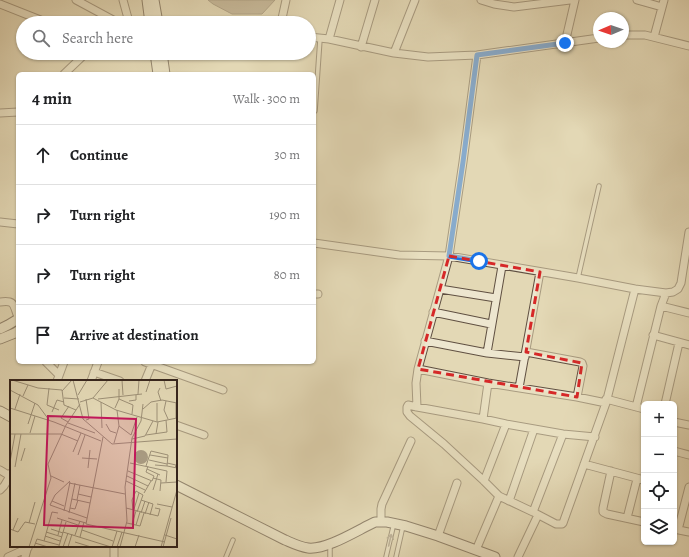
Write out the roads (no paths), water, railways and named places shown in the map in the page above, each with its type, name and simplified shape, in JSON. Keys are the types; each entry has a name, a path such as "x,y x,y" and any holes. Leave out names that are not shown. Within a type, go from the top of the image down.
{"street":[{"path":"76,0 100,16"},
{"path":"123,0 127,16"},
{"path":"147,0 152,16"},
{"path":"154,0 154,16"},
{"path":"283,16 286,0"},
{"path":"329,40 340,0"},
{"path":"361,47 375,0"},
{"path":"394,53 415,0"},
{"path":"481,0 514,8 570,0"},
{"path":"565,43 576,0"},
{"path":"637,0 663,3 654,37"},
{"path":"0,4 30,16"},
{"path":"629,35 654,37 689,46"},
{"path":"316,38 394,53 428,57 477,55 593,39"},
{"path":"417,407 416,383 418,369 449,256 477,55"},
{"path":"66,72 79,60"},
{"path":"156,60 158,72"},
{"path":"163,60 165,72"},
{"path":"0,113 16,112"},
{"path":"0,222 16,224"},
{"path":"316,244 399,255 449,256 635,289 666,293 674,292 678,289 681,283 689,232"},
{"path":"487,353 502,266"},
{"path":"519,388 540,272"},
{"path":"440,289 496,298"},
{"path":"595,437 534,429 411,405 408,405 407,407 407,412 410,416 444,444 499,496 556,524 563,523 595,437 606,401 635,289"},
{"path":"636,407 660,306 666,293"},
{"path":"0,302 11,302 16,312"},
{"path":"660,306 689,313"},
{"path":"434,312 491,324"},
{"path":"4,327 16,319"},
{"path":"4,327 16,333"},
{"path":"0,339 16,333"},
{"path":"653,335 689,345"},
{"path":"426,341 487,353 525,354 580,362 583,366 577,397"},
{"path":"666,401 679,343"},
{"path":"48,364 58,378"},
{"path":"58,378 63,364"},
{"path":"91,380 97,364"},
{"path":"145,380 148,364"},
{"path":"151,364 223,390"},
{"path":"418,369 488,383 606,401 641,408"},
{"path":"94,372 117,380"},
{"path":"483,419 488,383"},
{"path":"0,411 10,416"},
{"path":"677,423 689,425"},
{"path":"484,481 506,424"},
{"path":"177,425 204,435"},
{"path":"509,501 534,429"},
{"path":"518,557 563,434"},
{"path":"381,522 382,504 411,441"},
{"path":"677,452 689,455"},
{"path":"584,464 641,480"},
{"path":"0,470 10,474 4,486 0,490"},
{"path":"611,471 602,508 604,513 641,521"},
{"path":"438,536 457,483"},
{"path":"627,518 641,483"},
{"path":"177,486 285,540 303,547 316,548 325,546 369,525 381,522 394,522 495,557"},
{"path":"677,526 689,487"},
{"path":"476,550 499,496"},
{"path":"677,529 689,532"},
{"path":"8,557 28,547"},
{"path":"25,557 28,547"}],"lane":[{"path":"316,97 320,39"},
{"path":"578,278 598,186"},
{"path":"386,557 394,522"},
{"path":"396,557 404,525"},
{"path":"226,557 233,540"},
{"path":"330,544 330,557"}]}
